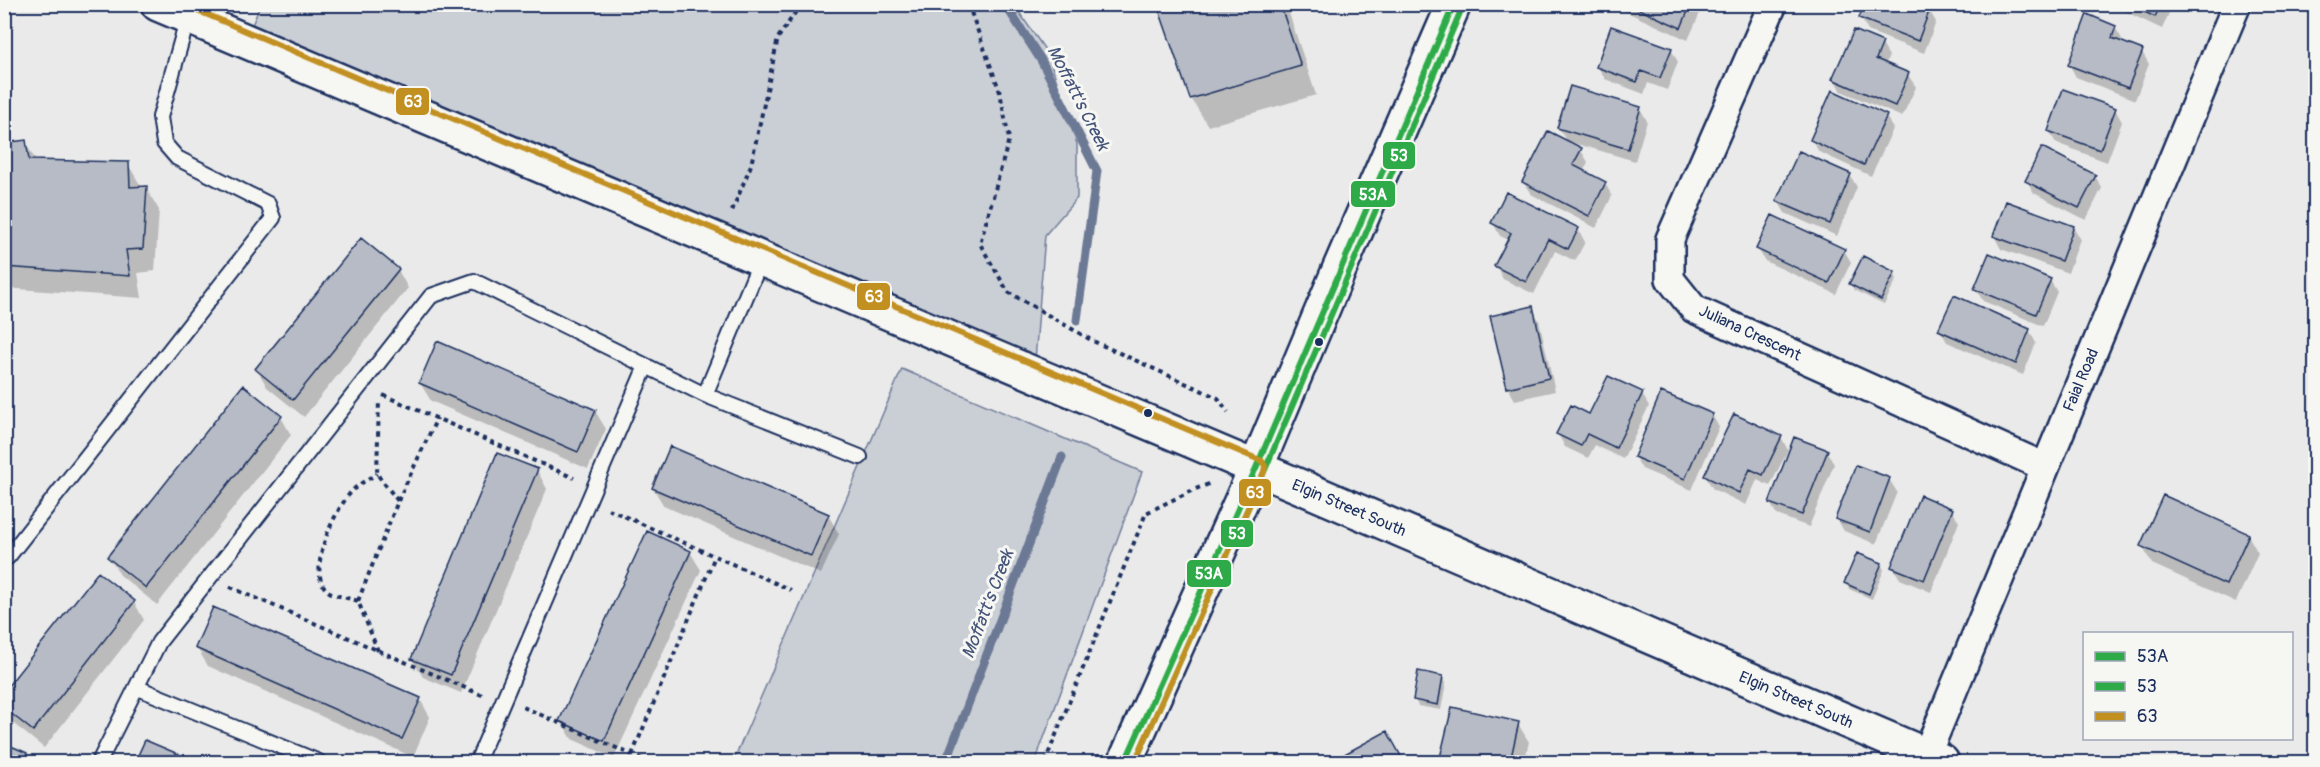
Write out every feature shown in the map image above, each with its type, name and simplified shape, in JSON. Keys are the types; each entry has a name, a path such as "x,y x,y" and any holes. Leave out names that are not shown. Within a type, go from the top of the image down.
{"street":[{"path":"1125,762 1256,468 1454,4"},
{"name":"Juliana Crescent","path":"1773,4 1670,239 1670,279 1694,309 2045,467"},
{"name":"Faial Road","path":"1934,759 2045,467 2237,4"},
{"name":"Elgin Street South","path":"173,11 1256,468 1934,759"}],"lane":[{"path":"4,557 8,557 273,218 268,204 177,158 164,143 160,117 173,11"},
{"path":"705,395 761,260"},
{"path":"99,762 159,642 431,296 474,281 705,395 860,457"},
{"path":"477,762 646,366"},
{"path":"138,688 319,762"}],"path":[{"path":"732,211 751,165 778,38 801,4"},
{"path":"968,4 1000,92 1009,139 980,244 1008,292 1094,341 1218,398 1228,412"},
{"path":"398,501 377,474 380,393 594,486"},
{"path":"378,651 358,601 398,501 437,418"},
{"path":"1045,762 1146,513 1193,490 1256,468"},
{"path":"358,601 327,591 318,576 319,556 334,520 353,490 377,474"},
{"path":"588,500 791,590"},
{"path":"633,755 715,556"},
{"path":"210,578 476,694 505,699 644,759 645,762"}],"shaded area":[{"path":"261,4 1014,5 1048,54 1077,144 1077,198 1045,235 1034,373 246,39"},
{"path":"902,369 1142,472 1035,762 733,762"}],"building":[{"path":"1157,4 1280,4 1301,66 1190,99"},
{"path":"1627,4 1691,4 1681,28"},
{"path":"1864,4 1919,4 1930,9 1918,41 1859,18"},
{"path":"2128,4 2161,4 2155,17"},
{"path":"2087,14 2116,26 2112,38 2143,50 2128,88 2068,65"},
{"path":"1611,26 1672,48 1660,78 1641,71 1637,82 1596,67"},
{"path":"1854,30 1883,42 1876,59 1909,73 1895,106 1832,79"},
{"path":"1570,86 1641,107 1628,149 1557,128"},
{"path":"2063,89 2116,108 2100,150 2048,131"},
{"path":"1832,90 1887,115 1864,165 1810,140"},
{"path":"1548,131 1582,148 1573,165 1606,182 1589,216 1522,182"},
{"path":"26,140 29,160 129,162 130,187 147,186 143,249 126,250 130,276 4,267 4,143"},
{"path":"2042,147 2096,175 2079,208 2025,181"},
{"path":"1799,151 1851,174 1830,224 1776,201"},
{"path":"1506,192 1579,228 1568,249 1548,239 1526,282 1494,266 1511,233 1491,223"},
{"path":"2006,201 2074,226 2061,261 1993,236"},
{"path":"1772,215 1845,249 1829,283 1756,249"},
{"path":"361,238 399,269 293,400 255,369"},
{"path":"1989,253 2051,279 2036,314 1974,289"},
{"path":"1863,256 1895,272 1881,300 1849,284"},
{"path":"1954,295 2030,329 2016,364 1938,330"},
{"path":"1533,306 1549,378 1507,388 1490,316"},
{"path":"437,341 596,410 578,452 419,383"},
{"path":"1608,376 1643,392 1616,448 1587,434 1581,446 1556,434 1571,405 1589,414"},
{"path":"243,385 282,416 146,588 107,557"},
{"path":"1661,392 1713,414 1685,479 1634,457"},
{"path":"1734,414 1782,436 1763,475 1750,469 1739,493 1704,476"},
{"path":"1794,437 1828,450 1802,515 1769,503"},
{"path":"670,446 829,514 811,556 652,488"},
{"path":"497,453 538,469 451,675 411,659"},
{"path":"1856,465 1890,478 1870,532 1835,519"},
{"path":"1920,495 1953,509 1924,580 1891,567"},
{"path":"2163,495 2249,534 2226,585 2140,546"},
{"path":"647,531 691,551 604,741 559,721"},
{"path":"1857,553 1882,563 1869,594 1844,583"},
{"path":"98,572 135,601 33,731 4,708 4,691"},
{"path":"213,607 421,698 402,739 195,648"},
{"path":"1418,671 1443,676 1438,705 1413,700"},
{"path":"1452,707 1519,722 1510,762 1439,762"},
{"path":"1387,731 1402,758 1393,762 1330,762"},
{"path":"145,740 197,762 135,762"},
{"path":"4,743 27,753 23,762 4,762"}],"waterway":[{"name":"Moffatt's Creek","path":"1005,4 1041,60 1097,171 1077,320"},
{"name":"Moffatt's Creek","path":"946,762 1062,457"}],"transit line":[{"name":"63","path":"182,4 1262,461 1265,466 1264,472 1135,762"},
{"name":"53A","path":"1125,762 1256,468 1454,4"},
{"name":"53","path":"1135,762 1264,472 1462,8"}]}
